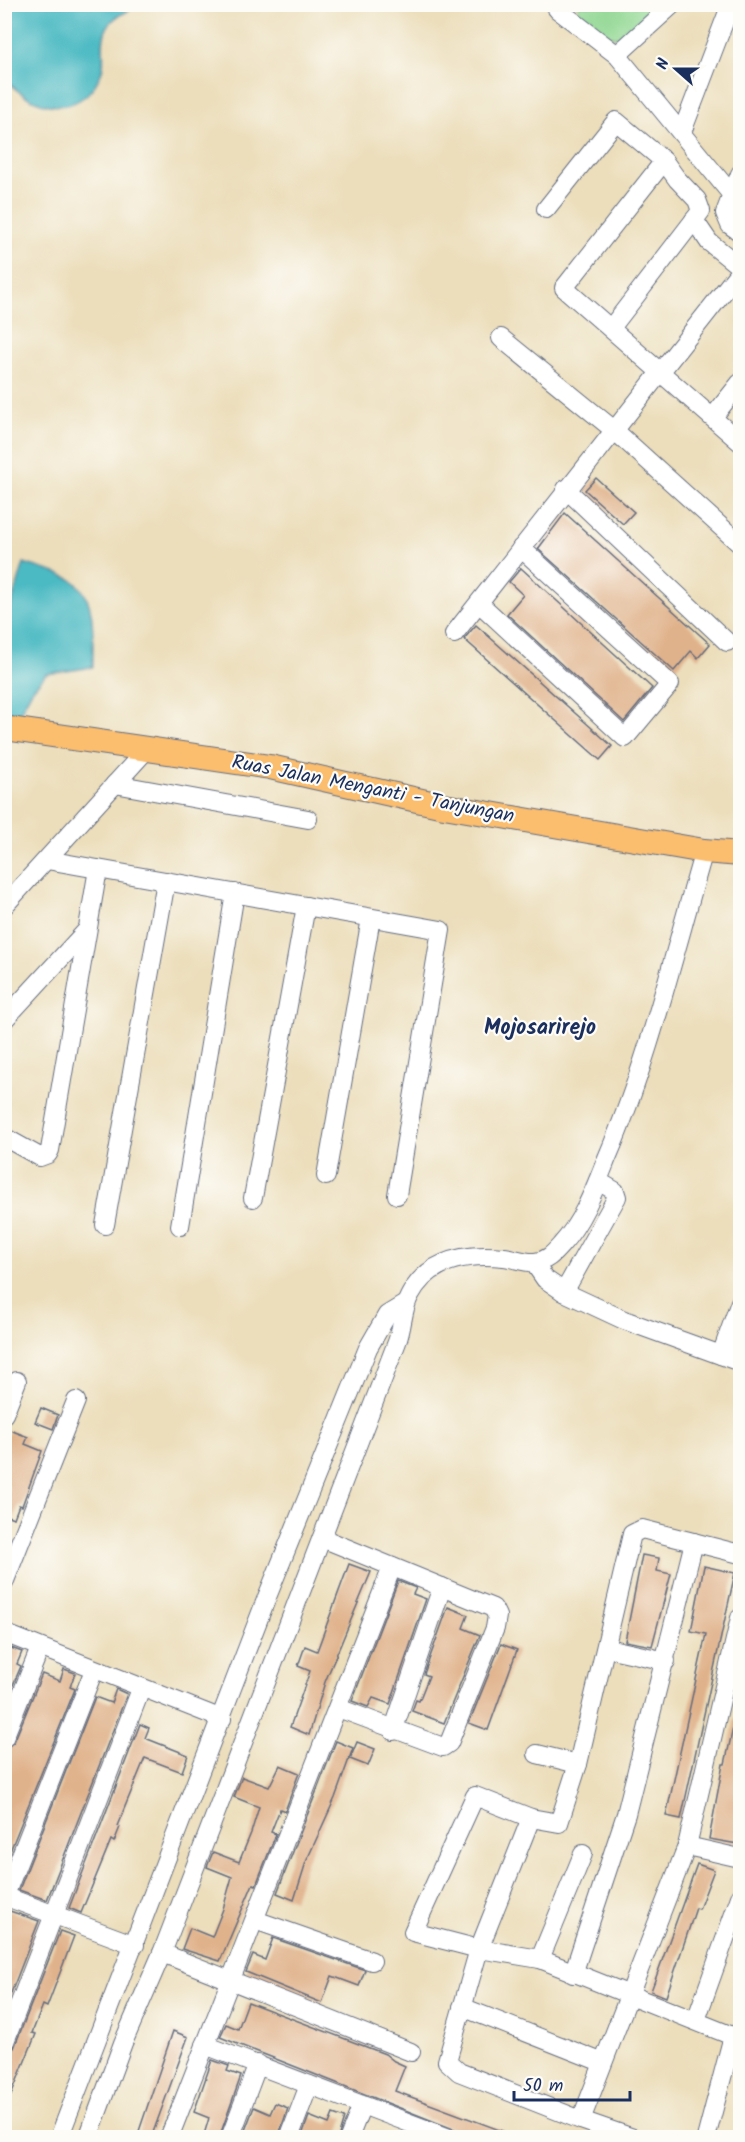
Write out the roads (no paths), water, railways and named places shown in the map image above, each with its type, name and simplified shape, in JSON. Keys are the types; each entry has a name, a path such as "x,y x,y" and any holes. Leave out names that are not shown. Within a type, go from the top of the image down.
{"main road":[{"name":"Ruas Jalan Menganti - Tanjungan","path":"4,728 270,767 444,806 705,851 741,854"}],"street":[{"path":"561,4 557,9 617,55 732,195"},
{"path":"617,55 673,4"},
{"path":"682,132 731,4"},
{"path":"546,209 616,121 664,161 697,200 701,211 611,328"},
{"path":"664,161 564,288 741,442"},
{"path":"741,174 725,213 730,225 741,232"},
{"path":"454,634 741,269 709,242 694,220"},
{"path":"501,338 614,430 741,544"},
{"path":"713,417 741,383"},
{"path":"566,489 727,642"},
{"path":"479,603 625,738 670,684 521,548"},
{"path":"4,906 147,749"},
{"path":"115,784 308,819"},
{"path":"59,2138 289,1545 368,1348 387,1315 405,1304 419,1281 453,1259 470,1255 506,1257 534,1263 547,1259 562,1243 588,1203 627,1111 705,851"},
{"path":"46,860 441,930 397,1194"},
{"path":"4,1137 33,1155 40,1157 48,1154 98,869"},
{"path":"105,1225 166,881"},
{"path":"180,1226 235,893"},
{"path":"253,1198 306,906"},
{"path":"326,1176 371,918"},
{"path":"4,1020 86,931"},
{"path":"564,1292 617,1197 615,1191 598,1181"},
{"path":"534,1263 545,1279 564,1292 624,1320 741,1362"},
{"path":"721,1355 737,1323 741,1302"},
{"path":"88,2138 123,2043 162,1953 319,1547 404,1323 405,1304"},
{"path":"4,1414 17,1381"},
{"path":"4,1583 76,1401"},
{"path":"706,2138 737,2038 540,1959 479,1948 413,1932 475,1796 531,1818 559,1824 578,1764 632,1534 642,1529 741,1554"},
{"path":"573,1974 626,1814 694,1542"},
{"path":"289,1545 319,1547 392,1567 493,1608 496,1616 495,1628 449,1743 443,1747 393,1731 338,1708"},
{"path":"168,2138 392,1567"},
{"path":"393,1731 442,1587"},
{"path":"581,2120 687,1846 741,1618"},
{"path":"4,1633 141,1689 222,1719"},
{"path":"4,1738 40,1648"},
{"path":"607,1648 666,1661"},
{"path":"94,1670 5,1897 135,1945"},
{"path":"4,2044 141,1689"},
{"path":"210,1750 237,1760"},
{"path":"537,1754 578,1764"},
{"path":"531,1818 479,1948 447,2061 459,2072 633,2138"},
{"path":"687,1846 741,1858"},
{"path":"540,1959 583,1854"},
{"path":"696,2020 741,1897"},
{"path":"255,1920 372,1961"},
{"path":"162,1953 230,1982 411,2052"},
{"path":"462,2007 602,2061"},
{"path":"99,2032 123,2043"},
{"path":"205,2045 362,2105 413,2131 449,2138"},
{"path":"230,2138 258,2064"},
{"path":"289,2138 309,2085"},
{"path":"349,2138 362,2105"}],"water":[{"path":"11,5 137,5 114,19 108,26 104,38 102,70 91,90 80,99 55,106 29,98 5,79 5,13"},
{"path":"24,563 66,577 83,591 91,611 93,667 46,674 32,690 18,716 5,714 5,626"}],"district":[{"name":"Mojosarirejo","path":"540,1028"}]}
